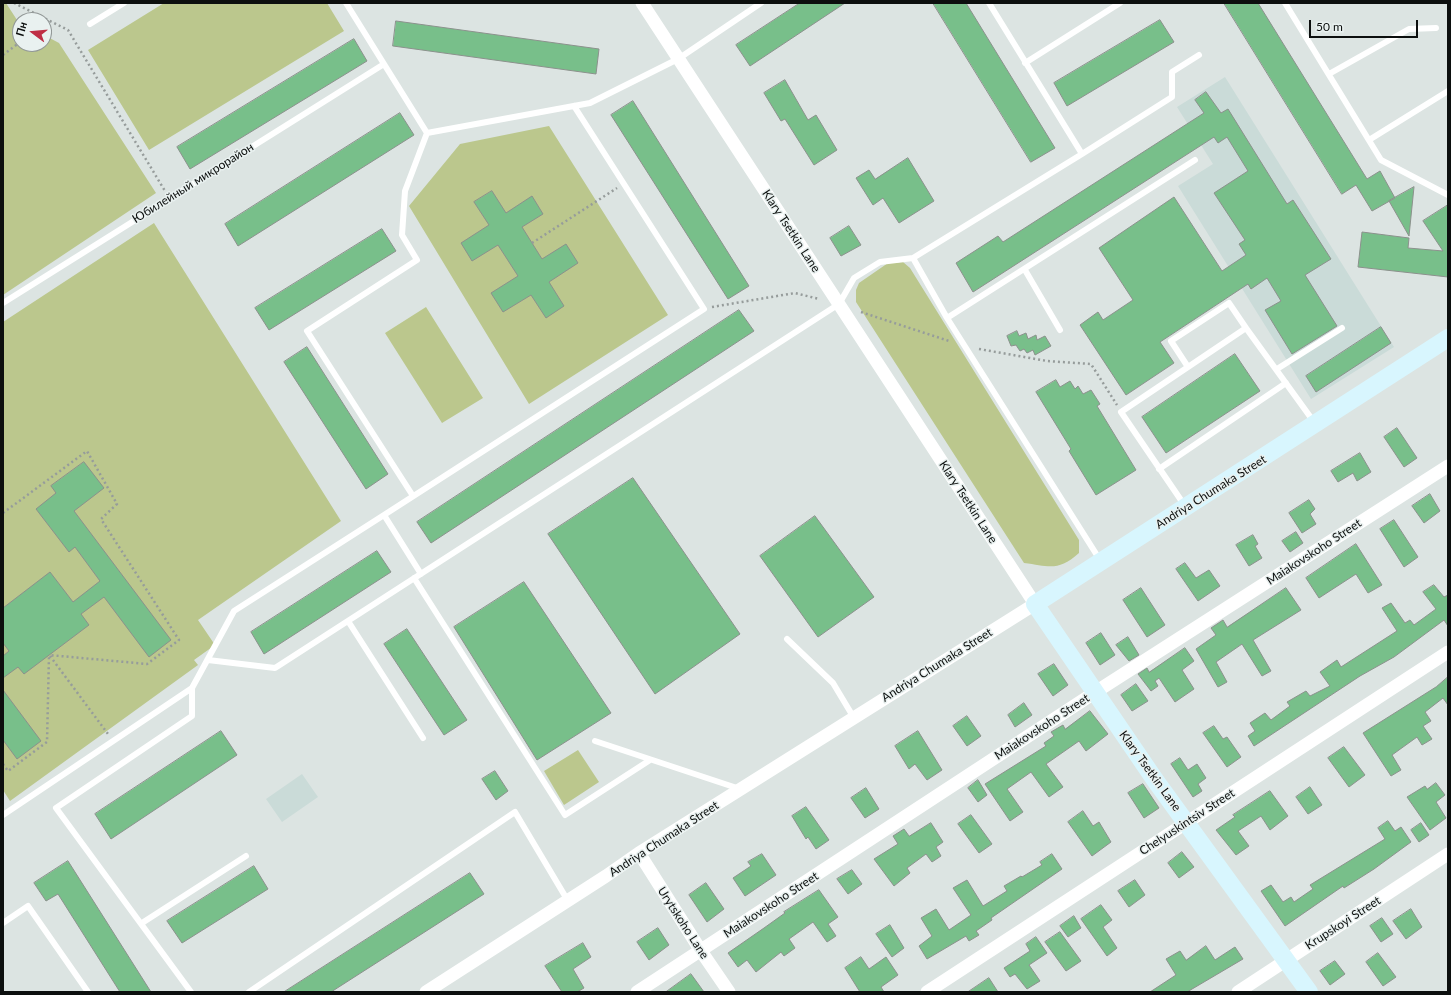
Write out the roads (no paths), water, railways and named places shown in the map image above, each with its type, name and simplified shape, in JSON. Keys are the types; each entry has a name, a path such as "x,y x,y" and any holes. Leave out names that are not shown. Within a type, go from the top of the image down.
{"street":[{"name":"Klary Tsetkin Lane","path":"642,3 1034,604 1094,693 1285,961 1309,992"},
{"name":"Andriya Chumaka Street","path":"426,992 639,853 1186,508 1448,338"},
{"name":"Maiakovskoho Street","path":"637,992 1094,693 1448,466"},
{"name":"Chelyuskintsiv Street","path":"927,992 1448,652"},
{"name":"Urytskoho Lane","path":"639,853 700,951 729,992"},
{"name":"Krupskoyi Street","path":"1238,992 1448,854"}],"lane":[{"path":"90,24 124,3"},
{"path":"346,3 427,133"},
{"path":"427,133 590,103 678,59 761,3"},
{"path":"989,3 1082,154"},
{"path":"1025,63 1120,3"},
{"path":"1285,3 1381,160 1448,195"},
{"path":"1329,74 1409,29 1436,28"},
{"path":"208,660 275,668 839,304 854,278 880,262 913,258 1172,97 1172,72 1199,55"},
{"name":"Юбилейный микрорайон","path":"3,303 384,64"},
{"path":"1369,140 1448,91"},
{"path":"3,815 192,688 234,611 704,309 574,106"},
{"path":"413,496 307,331 417,260 402,235 404,198 405,191 427,133"},
{"path":"947,318 1025,270 1195,160"},
{"path":"913,258 947,318 1101,561"},
{"path":"1025,270 1060,330"},
{"path":"1188,367 1171,341 1229,303 1277,369 1315,425"},
{"path":"1186,508 1121,412 1246,328"},
{"path":"1277,369 1342,328"},
{"path":"1159,469 1286,383"},
{"path":"384,515 421,574"},
{"path":"414,578 565,815 650,760"},
{"path":"348,621 422,738"},
{"path":"787,639 833,683 854,718"},
{"path":"191,992 142,923 56,808 192,716 192,688"},
{"path":"595,742 741,790"},
{"path":"249,992 515,812 568,900"},
{"path":"142,923 246,856"},
{"path":"3,923 28,906 88,992"}]}
